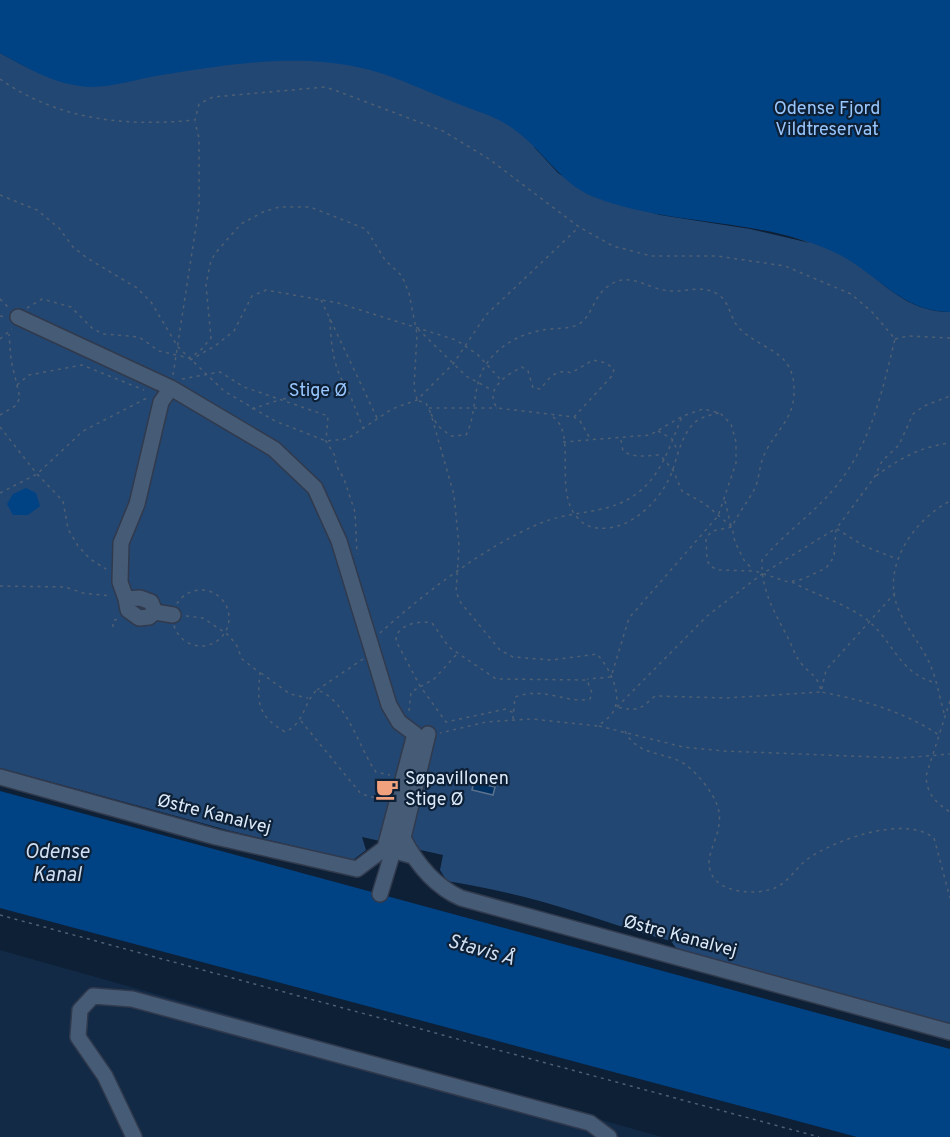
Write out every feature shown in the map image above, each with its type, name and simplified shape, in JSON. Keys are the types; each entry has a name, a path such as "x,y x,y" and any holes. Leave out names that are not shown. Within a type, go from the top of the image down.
{"street":[{"path":"18,317 171,388 274,449 315,488 339,541 389,705 399,722 416,735 398,804 393,843"},
{"path":"171,388 161,402 137,504 121,543 120,582 126,599 140,598 151,602 155,612 173,615"},
{"path":"380,894 393,843 428,734"},
{"name":"Østre Kanalvej","path":"0,777 216,837 357,869 393,843 413,856 435,882 461,898 950,1032"},
{"path":"134,1137 105,1076 78,1037 80,1010 93,996 132,999 578,1119 590,1123 609,1137"}],"path":[{"path":"0,79 19,92 79,116 124,122 195,120"},
{"path":"171,388 199,207 199,138 195,120 200,104 213,97 325,87 443,131 489,159 579,227 612,246 651,256 717,256 785,266 851,294 872,312 895,339"},
{"path":"0,195 37,210 59,228 73,247 87,258 137,288 151,302 178,347 224,391 251,409 326,441 347,439 392,410 417,400 467,347 486,315 579,227"},
{"path":"190,359 211,338 205,300 211,260 241,224 279,207 310,207 366,229 385,260 402,276 409,293 415,327 417,361 414,388 417,400"},
{"path":"417,400 426,404 438,426 451,436 466,435 470,428 478,382 487,363 505,345 526,333 579,325 589,314 604,288 616,281 630,279 671,291 701,289 718,294 727,302 738,329 778,353 788,364 794,379 792,411 765,453 755,487 732,527 712,531 706,538 706,560 710,566 718,570 755,571"},
{"path":"0,415 15,406 20,398 10,360 9,334 18,317 35,302 49,300 71,307 93,329 104,334 138,337 159,351 190,359 216,346 234,331 252,296 266,290 338,303 456,340 487,363 501,380"},
{"path":"321,300 377,419"},
{"path":"330,319 334,361 338,375 348,390 363,428"},
{"path":"415,327 453,364 493,390"},
{"path":"0,339 9,334"},
{"path":"895,339 908,336 950,338"},
{"path":"821,692 815,675 805,668 797,657 770,608 762,574 762,561 802,523 840,481 862,447 883,386 895,339"},
{"path":"497,408 493,401 493,390 501,380 522,367 528,371 533,388 541,389 554,374 565,371 571,373 593,360 606,363 614,369 612,376 574,417"},
{"path":"0,493 37,474 82,431 154,395 82,365 29,375 17,385"},
{"path":"171,388 181,379 208,376 220,372 244,387 328,416 326,441 335,456 336,465 344,479 355,512 357,556"},
{"path":"251,409 281,399 317,392 348,390"},
{"path":"598,726 610,717 616,707 707,616 762,574 836,529 874,478 882,461 902,441 913,414 924,406 950,396"},
{"path":"428,408 474,406 574,417 580,421 592,440"},
{"path":"563,442 650,435 683,416 703,409 720,412 731,424 736,442 736,463 718,516 629,618 611,677"},
{"path":"550,415 563,429 566,495 574,514 583,525 597,529 613,528 630,521 660,494 693,424 703,417 720,412"},
{"path":"431,414 454,495 459,546 456,592 461,603 500,650 513,657 552,660 597,654 608,666 616,707"},
{"path":"260,673 257,698 260,710 272,724 285,732 296,727 309,698 372,647 421,596 432,592 456,574 526,530 554,518 615,506 636,494 659,471 683,416"},
{"path":"0,427 37,474 63,501 68,530 78,546 90,559 108,570 120,582"},
{"path":"658,431 672,439 678,453"},
{"path":"620,439 622,451 629,455 641,457 660,455 673,470 682,491 692,495 732,527"},
{"path":"874,478 903,456 931,445 950,443"},
{"path":"725,500 735,542 745,562 755,571 791,582 844,605 868,622 913,674 936,682"},
{"path":"944,713 927,659 903,617 894,581 898,559 912,532 925,518 950,501"},
{"path":"836,529 864,546 898,559"},
{"path":"791,582 826,568 834,557 836,529"},
{"path":"0,586 65,587 83,594 126,599"},
{"path":"201,590 219,597 227,609 228,624 225,633 209,645 190,644 177,632 173,615 177,604 187,594 201,590"},
{"path":"821,692 826,670 895,592"},
{"path":"173,615 203,618 225,633 236,644 242,658 260,673 290,694 309,698"},
{"path":"514,713 506,709 446,722 420,686 396,641 396,635 400,629 427,621 432,623 449,647 496,679 587,680 591,677 611,677"},
{"path":"406,727 411,692 434,679 457,653"},
{"path":"513,720 515,697 536,691 590,699 592,693 587,680"},
{"path":"317,690 328,694 340,708 364,756 376,772 405,778"},
{"path":"616,707 635,711 643,708 655,696 727,698 821,692 886,708 918,721 939,735"},
{"path":"950,700 944,713 934,756 926,776 927,788 933,801 950,813"},
{"path":"428,734 532,719 598,726 683,747 723,751 902,758 950,754"},
{"path":"300,720 361,794 398,804"},
{"path":"625,731 630,740 639,748 682,763 693,771 712,794 719,813 720,828 708,860 712,876 722,886 732,890 755,891 774,888 793,876 810,857 837,844 870,833 917,828 934,838 950,898"},
{"path":"0,915 819,1137"}],"shaded area":[{"path":"0,950 662,1137 0,1137"}],"green space":[{"name":"Stige Ø","path":"0,0 950,0 869,273 897,295 916,305 950,312 950,1024 678,951 671,941 542,902 447,881 440,870 443,855 362,837 366,850 353,860 231,831 0,768 0,53 36,72 68,83 101,85 142,78","holes":["534,147 810,243 750,229 660,215 592,196 558,173"]}],"water":[{"name":"Odense Fjord Vildtreservat","path":"0,0 950,0 950,312 932,310 902,298 849,260 805,241 745,227 623,207 594,197 571,183 533,145 506,124 403,81 370,70 344,64 290,61 236,64 98,87 58,81 0,53"},
{"path":"26,488 36,493 40,506 28,515 13,515 7,504 13,494"},
{"name":"Odense Kanal","path":"0,791 950,1049 950,1137 857,1137 0,908"}],"building":[{"path":"474,782 495,787 493,795 472,790"}],"place":[{"name":"Søpavillonen Stige Ø","path":"387,789"}],"water label":[{"name":"Stavis Å","path":"481,951"}]}
